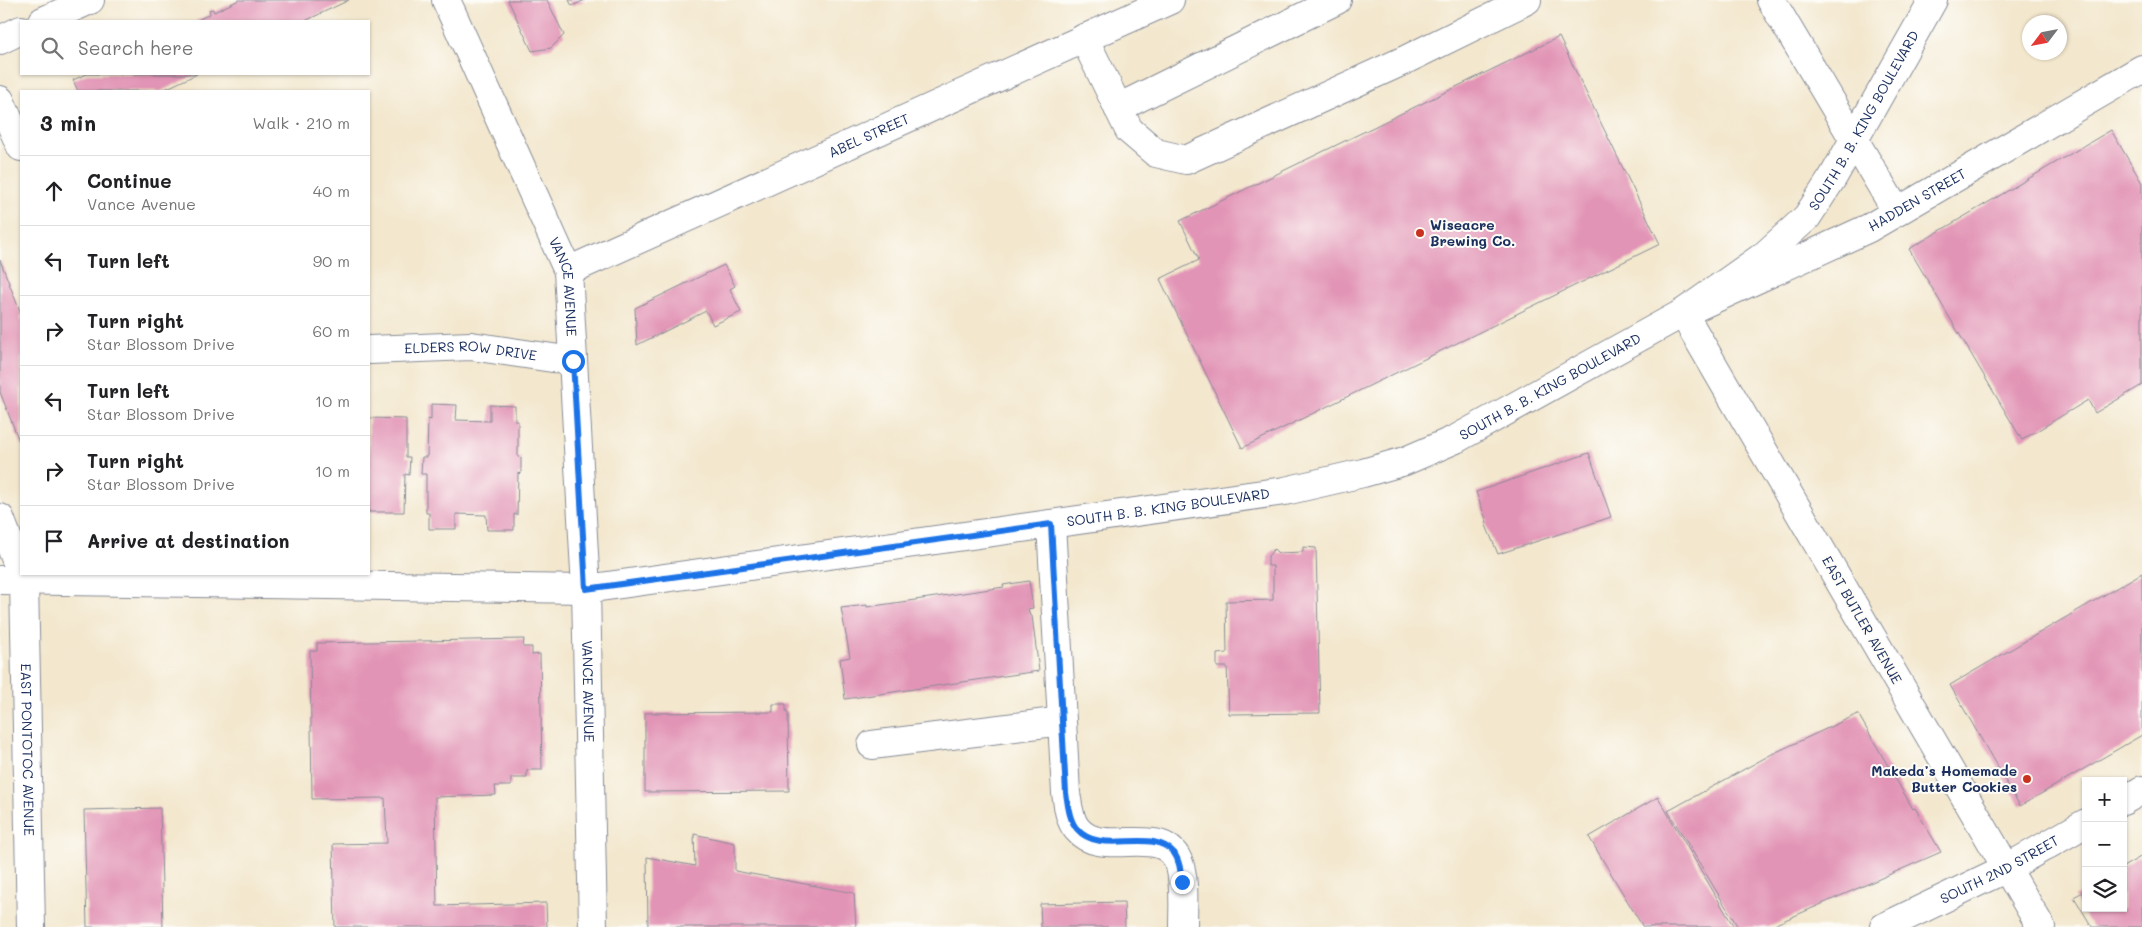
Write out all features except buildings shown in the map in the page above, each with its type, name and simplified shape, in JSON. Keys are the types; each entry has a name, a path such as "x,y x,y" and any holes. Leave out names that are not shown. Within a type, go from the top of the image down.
{"street":[{"path":"45,20 90,0"},
{"name":"VANCE AVENUE","path":"446,0 568,271 586,589 593,927"},
{"name":"ABEL STREET","path":"568,271 1170,0"},
{"path":"1118,108 1337,0"},
{"path":"1084,38 1129,130 1156,153 1186,160 1394,65 1527,0"},
{"path":"1771,0 1897,212"},
{"name":"SOUTH B. B. KING BOULEVARD","path":"17,577 586,589 1285,491 1405,461 1456,439 1683,313 1765,255 1806,217 1854,140 1933,0"},
{"path":"0,40 20,30"},
{"name":"HADDEN STREET","path":"1683,313 1869,228 2142,69"},
{"path":"0,100 20,145"},
{"name":"EAST BUTLER AVENUE","path":"1683,313 2041,927"},
{"name":"ELDERS ROW DRIVE","path":"370,350 471,346 573,361"},
{"name":"EAST PONTOTOC AVENUE","path":"0,518 17,577 31,927"},
{"path":"1051,524 1066,793 1070,815 1077,829 1092,841 1161,843 1174,853 1180,866 1182,882 1183,927"},
{"path":"872,745 1062,721"},
{"path":"2127,799 2142,790"},
{"name":"SOUTH 2ND STREET","path":"1884,927 2008,868 2082,825"}],"place":[{"name":"Wiseacre Brewing Co.","path":"1420,233"},
{"name":"Makeda’s Homemade Butter Cookies","path":"2027,779"}],"route":[{"path":"573,361 586,589 1051,524 1066,793 1070,815 1077,829 1092,841 1161,843 1174,853 1180,866 1182,882"}]}
